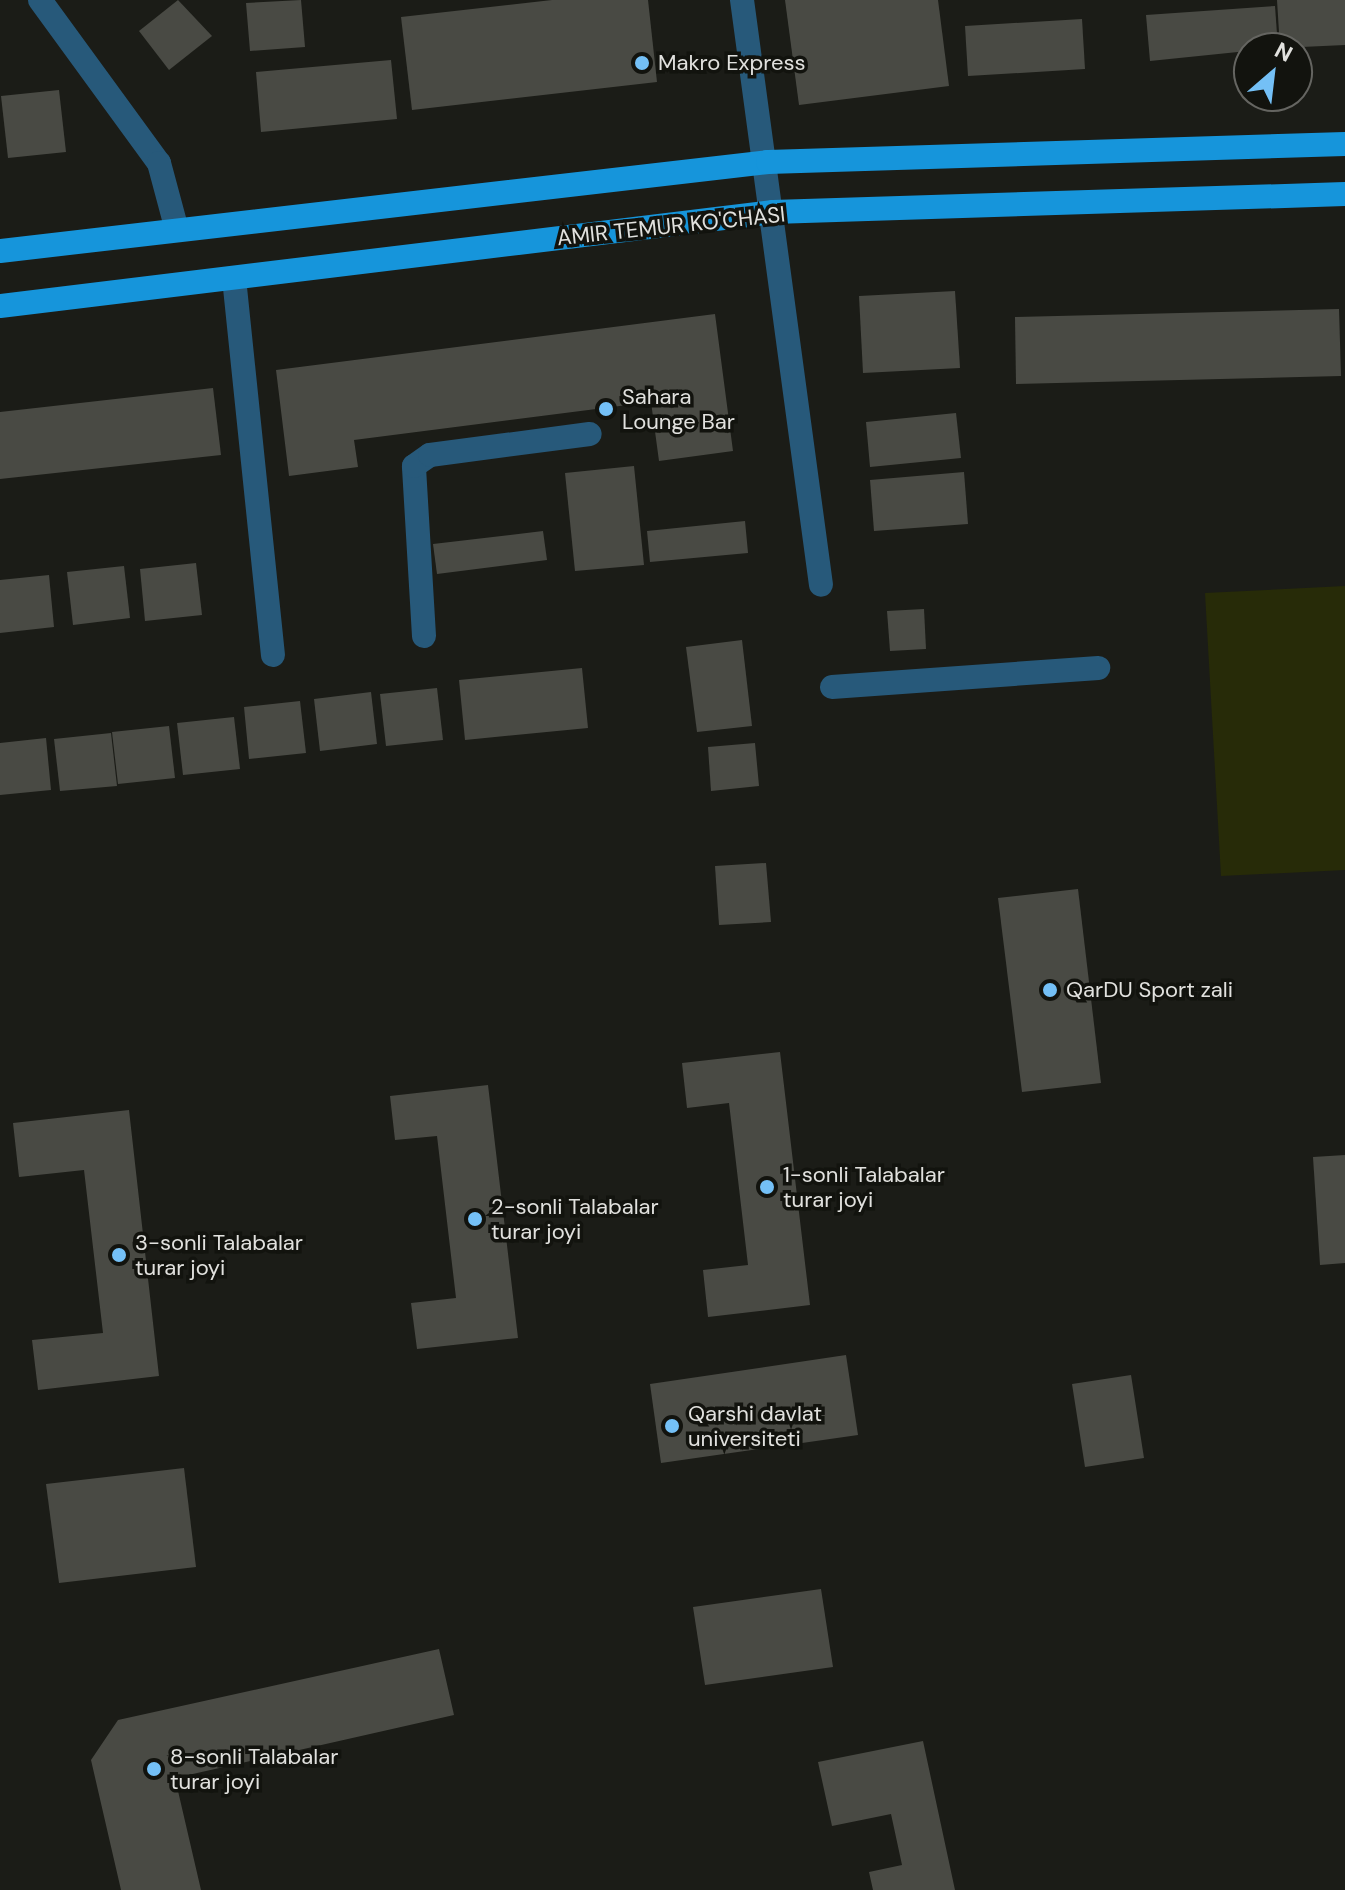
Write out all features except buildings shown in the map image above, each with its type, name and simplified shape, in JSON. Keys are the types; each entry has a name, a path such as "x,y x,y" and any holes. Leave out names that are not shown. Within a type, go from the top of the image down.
{"main road":[{"path":"0,251 768,162 1345,144"},
{"name":"AMIR TEMUR KO'CHASI","path":"0,306 773,212 1345,194"}],"street":[{"path":"40,0 159,163 177,230"},
{"path":"742,0 768,162 821,585"},
{"path":"234,278 273,655"},
{"path":"424,636 414,466 430,455 590,434"},
{"path":"832,687 1098,668"}],"green space":[{"path":"1345,586 1345,870 1221,876 1205,593"}],"place":[{"name":"Makro Express","path":"642,63"},
{"name":"Sahara Lounge Bar","path":"606,409"},
{"name":"QarDU Sport zali","path":"1050,990"},
{"name":"1-sonli Talabalar turar joyi","path":"767,1187"},
{"name":"2-sonli Talabalar turar joyi","path":"475,1219"},
{"name":"3-sonli Talabalar turar joyi","path":"119,1255"},
{"name":"Qarshi davlat universiteti","path":"672,1426"},
{"name":"8-sonli Talabalar turar joyi","path":"154,1769"}]}
